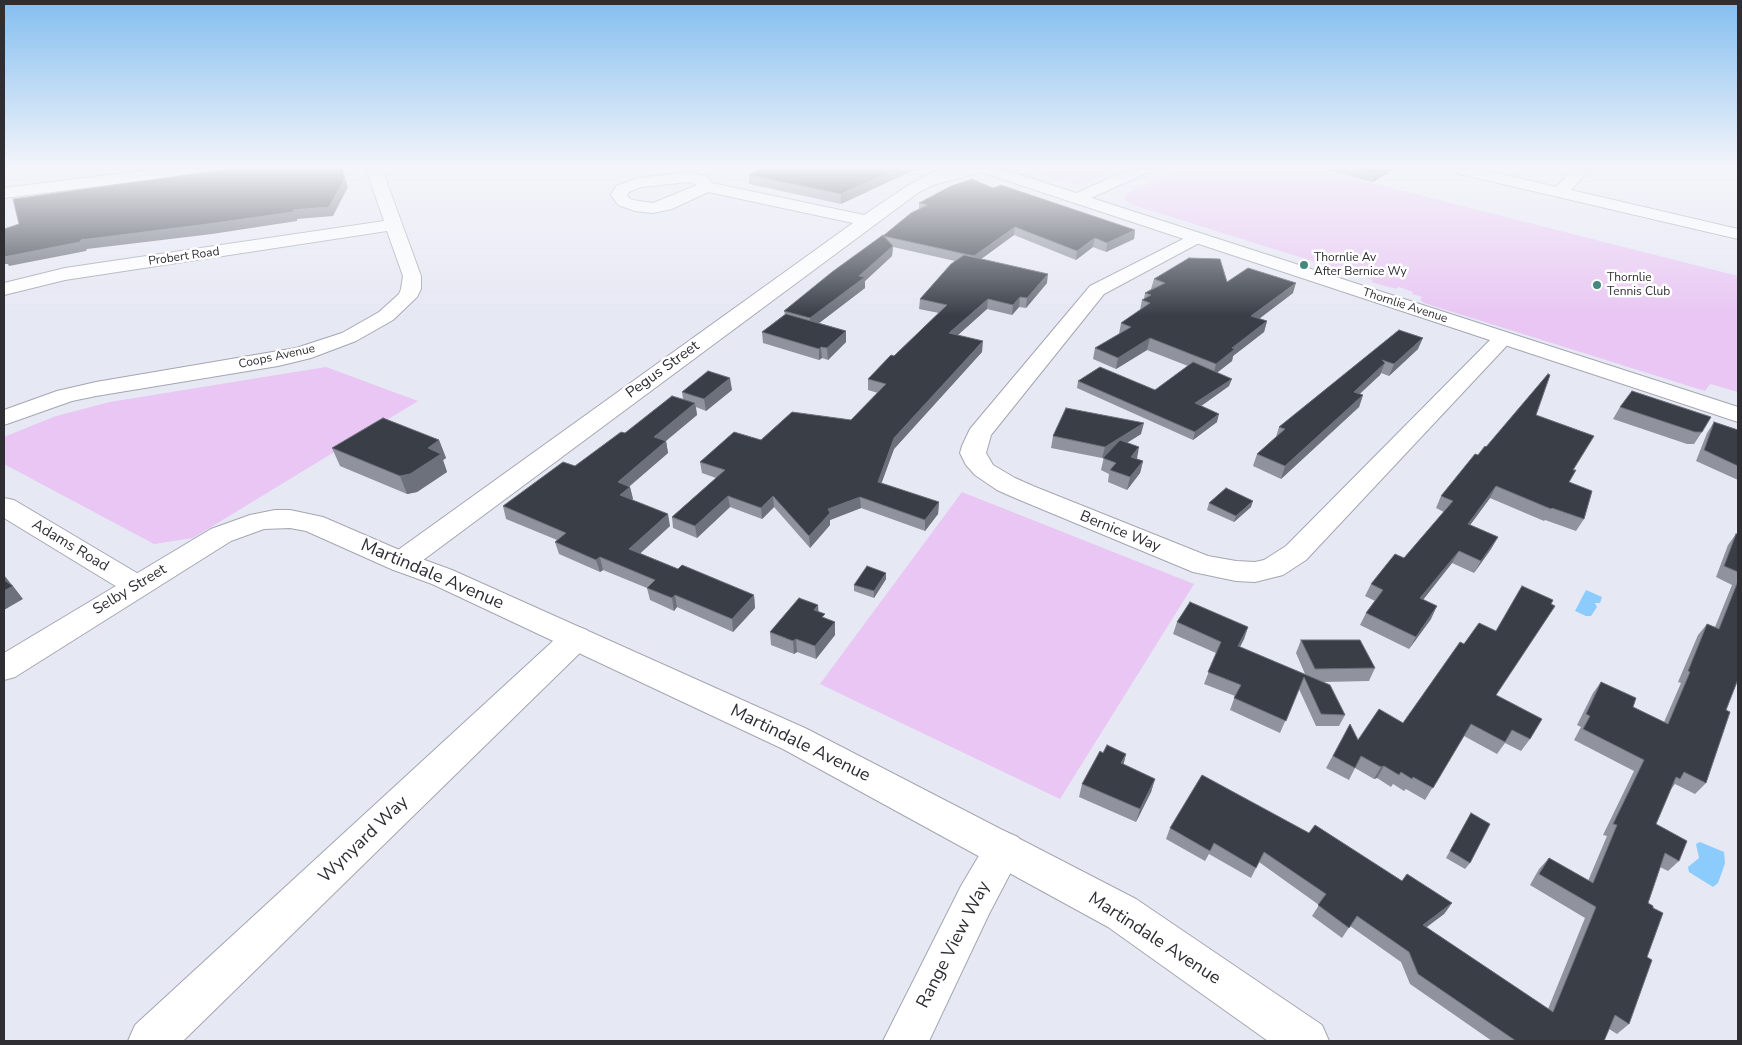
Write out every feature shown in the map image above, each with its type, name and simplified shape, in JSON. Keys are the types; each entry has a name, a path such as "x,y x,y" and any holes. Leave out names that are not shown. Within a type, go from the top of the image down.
{"street":[{"name":"Coops Avenue","path":"4,418 73,394 117,384 278,359 311,351 349,337 395,310 407,297 411,289 412,276 392,218"},
{"path":"852,218 867,221"},
{"name":"Pegus Street","path":"401,562 872,218"},
{"name":"Thornlie Avenue","path":"1129,218 1738,415"},
{"path":"1669,218 1738,234"},
{"name":"Probert Road","path":"4,289 65,274 395,225"},
{"name":"Bernice Way","path":"1193,239 1097,290 979,434 973,453 984,470 1000,481 1024,492 1203,565 1226,570 1255,572 1268,569 1281,564 1296,553 1503,338"},
{"name":"Adams Road","path":"4,506 137,586"},
{"name":"Martindale Avenue","path":"260,521 281,518 313,523 576,638 795,739 1122,913 1306,1041"},
{"name":"Selby Street","path":"4,668 221,535 260,521"},
{"name":"Wynyard Way","path":"151,1041 576,638"},
{"name":"Range View Way","path":"906,1041 975,900 1004,849"}],"shaded area":[{"path":"1174,218 1509,218 1738,276 1738,392 1710,384 1705,391 1424,303 1420,300 1422,297 1412,294 1413,292 1399,287 1396,289 1371,282 1373,280"},
{"path":"326,367 418,401 193,538 154,544 4,464 4,437 56,416 110,402"},
{"path":"962,492 1194,584 1060,799 820,684"}],"water":[{"path":"1586,590 1602,597 1600,603 1595,603 1597,607 1591,616 1575,611"},
{"path":"1700,842 1724,852 1725,863 1718,883 1713,887 1689,872 1688,867 1699,858 1696,844"}],"building":[{"path":"18,218 252,218 81,240 80,242 4,257 4,229 19,224"},
{"path":"905,218 1099,218 1135,230 1107,243 1095,238 1077,251 1015,227 974,256 883,236"},
{"path":"883,235 893,246 859,276 865,277 810,318 784,311 832,272"},
{"path":"964,255 1048,274 1027,298 1020,297 1013,305 988,299 949,333 983,341 894,438 878,482 939,502 925,520 860,497 828,509 830,513 809,536 773,496 761,508 728,496 695,526 672,517 725,470 700,462 734,432 761,440 792,412 851,420 886,384 868,379 891,355 894,356 947,305 920,299 951,264"},
{"path":"1189,258 1220,259 1227,282 1248,268 1296,283 1251,316 1267,321 1232,348 1235,349 1216,364 1150,338 1118,358 1095,348 1131,327 1121,323 1150,303 1142,300 1151,295 1145,293 1165,283 1154,279"},
{"path":"786,314 846,331 827,348 821,347 819,349 762,332"},
{"path":"1399,330 1423,338 1394,364 1382,360 1385,363 1354,392 1363,395 1285,466 1257,454 1285,429 1279,427"},
{"path":"1193,362 1232,379 1195,403 1219,414 1195,432 1078,381 1100,367 1155,390"},
{"path":"708,371 730,378 704,399 682,392"},
{"path":"1548,374 1550,375 1536,415 1594,436 1573,470 1576,470 1569,482 1592,491 1584,519 1551,509 1496,486 1468,524 1498,537 1481,561 1459,551 1420,598 1437,606 1416,637 1366,613 1383,590 1371,584 1395,554 1404,558 1453,501 1441,496 1475,454 1478,455 1486,447"},
{"path":"1632,391 1711,417 1702,432 1695,432 1620,407"},
{"path":"672,396 695,403 654,437 666,441 618,482 630,487 620,495 668,514 629,549 678,569 682,565 754,595 732,619 675,595 672,598 647,588 655,580 600,557 596,560 555,542 566,533 503,506 563,462 575,466 621,432 625,433"},
{"path":"1066,408 1144,423 1105,447 1053,436"},
{"path":"383,418 439,440 428,448 441,454 410,474 400,476 332,448"},
{"path":"1714,422 1738,430 1738,466 1704,450"},
{"path":"1120,440 1139,447 1131,457 1143,461 1130,477 1110,470 1116,463 1103,458"},
{"path":"1226,488 1253,501 1236,516 1209,503"},
{"path":"1736,534 1738,534 1738,572 1724,566"},
{"path":"867,566 886,573 874,591 854,585"},
{"path":"4,580 13,586 4,591"},
{"path":"1738,581 1738,679 1726,710 1730,712 1706,783 1684,772 1680,779 1676,777 1656,824 1687,841 1679,861 1665,853 1648,903 1663,913 1647,957 1652,960 1629,1024 1615,1015 1604,1041 1516,1041 1418,974 1409,952 1357,916 1349,928 1318,905 1326,894 1264,852 1256,868 1214,843 1210,851 1170,828 1202,775 1309,833 1315,825 1402,881 1407,874 1452,903 1423,925 1553,1012 1596,907 1539,874 1549,858 1593,883 1617,825 1613,824 1644,760 1583,729 1590,716 1586,714 1601,682 1636,698 1633,707 1668,724 1690,672 1688,671 1707,624 1719,629"},
{"path":"1522,586 1553,600 1551,604 1555,606 1496,695 1542,719 1530,739 1512,730 1505,742 1471,724 1433,788 1401,772 1399,775 1384,766 1381,767 1361,756 1355,768 1333,756 1350,724 1358,740 1379,709 1403,723 1460,642 1464,644 1479,623 1496,631"},
{"path":"799,598 818,605 814,610 825,614 822,617 835,622 815,646 796,639 793,641 770,632"},
{"path":"1190,602 1248,627 1238,646 1330,685 1345,715 1321,714 1304,677 1286,721 1234,698 1241,685 1208,672 1221,642 1177,622"},
{"path":"1301,640 1360,640 1375,668 1315,669"},
{"path":"1107,745 1126,754 1121,763 1155,779 1140,809 1082,784 1100,751 1103,753"},
{"path":"1471,813 1490,824 1470,863 1450,851"}],"place":[{"name":"Thornlie Av After Bernice Wy","path":"1304,265"},
{"name":"Thornlie Tennis Club","path":"1597,285"}]}
